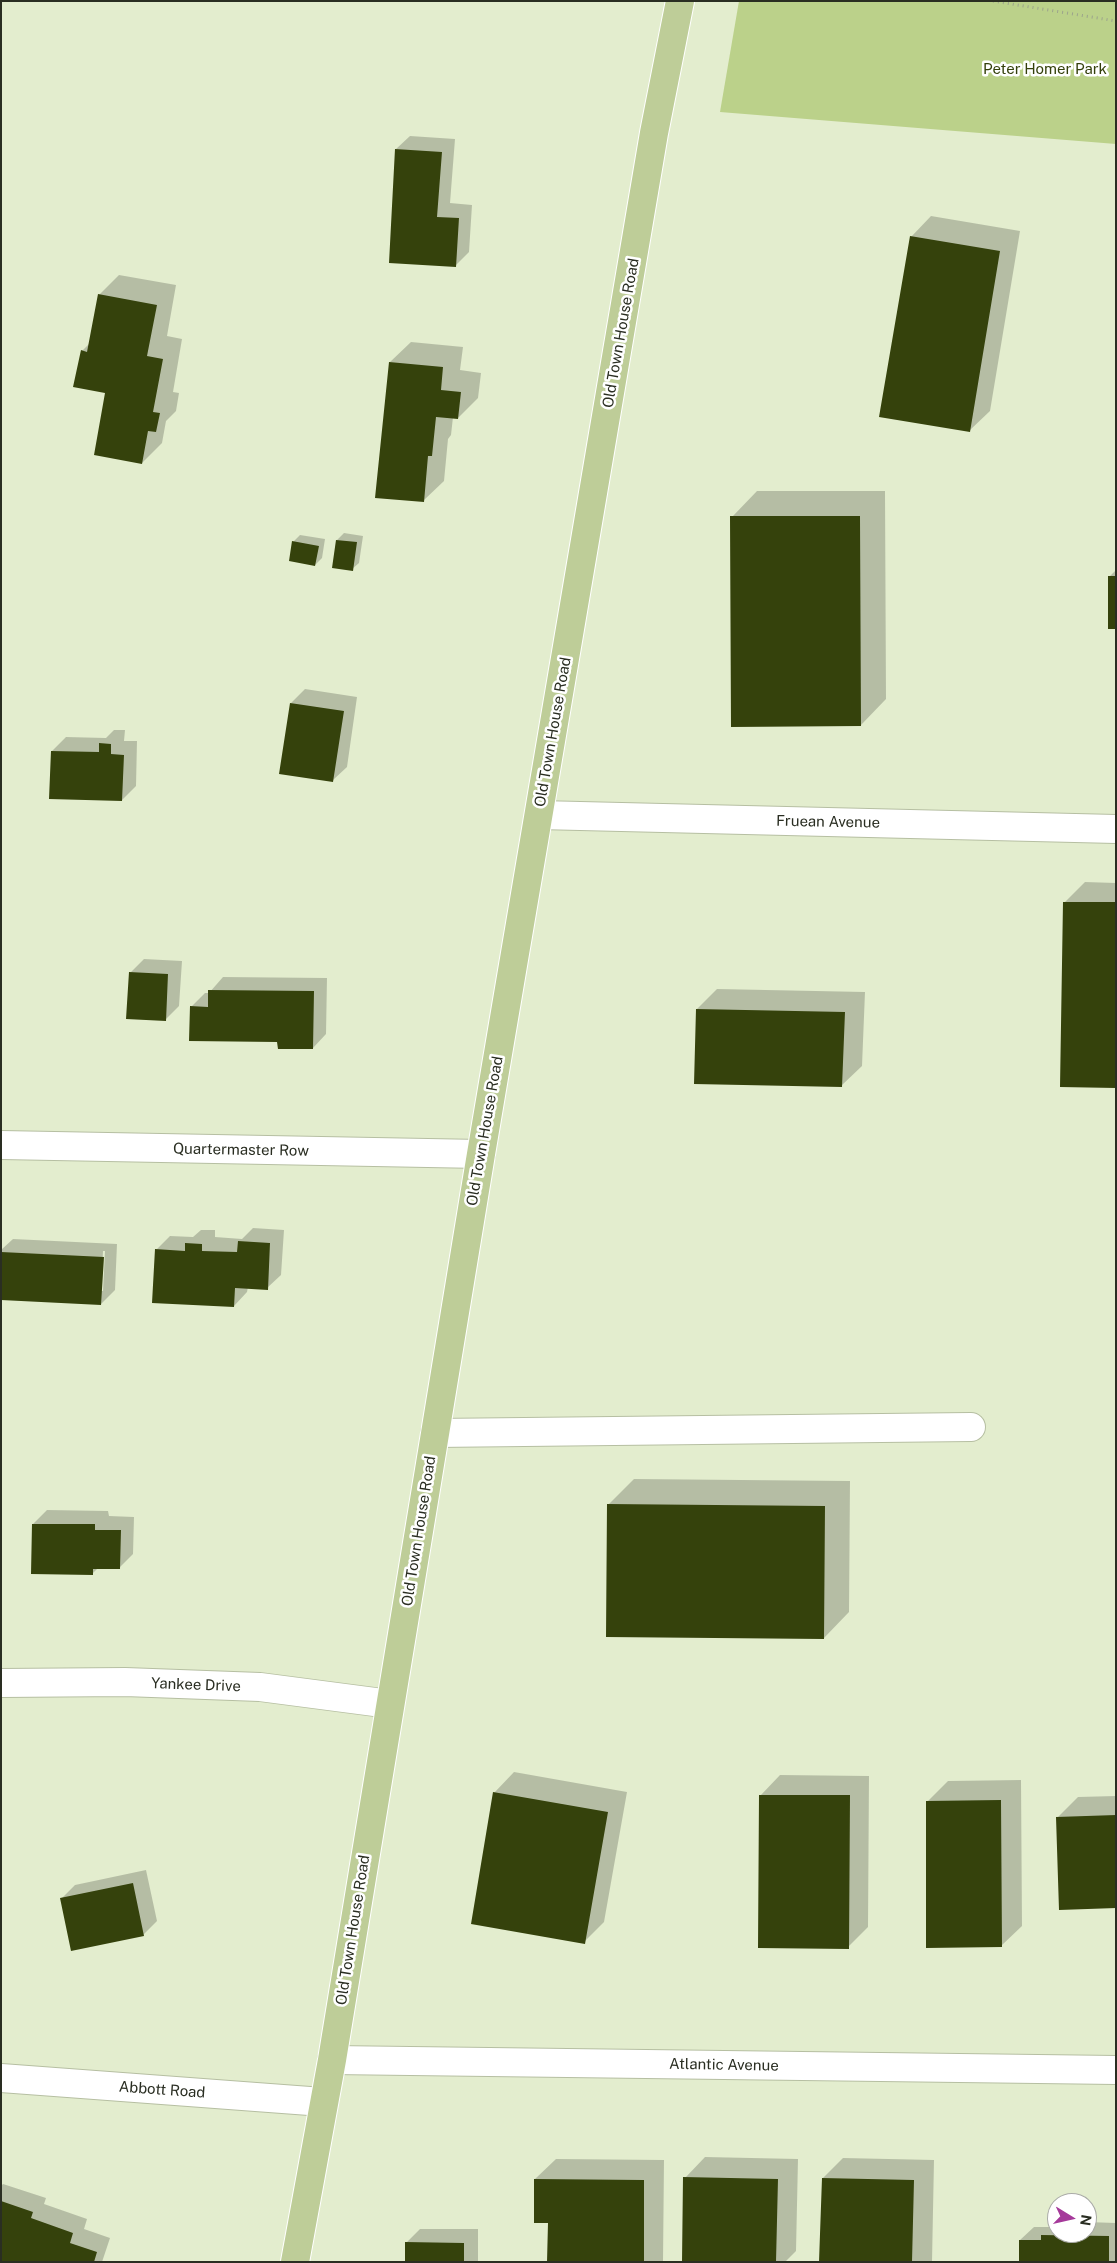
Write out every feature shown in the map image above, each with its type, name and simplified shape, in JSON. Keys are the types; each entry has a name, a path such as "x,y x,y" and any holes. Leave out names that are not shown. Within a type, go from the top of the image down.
{"main road":[{"name":"Old Town House Road","path":"296,2262 332,2060 481,1154 654,133 680,1"}],"street":[{"name":"Fruean Avenue","path":"539,815 1116,829"},
{"name":"Quartermaster Row","path":"1,1146 481,1154"},
{"path":"435,1432 972,1427"},
{"name":"Yankee Drive","path":"1,1683 125,1682 260,1687 390,1704"},
{"name":"Atlantic Avenue","path":"332,2060 1116,2070"},
{"name":"Abbott Road","path":"1,2078 324,2102"}],"path":[{"path":"993,1 1116,21"}],"green space":[{"name":"Peter Homer Park","path":"739,1 1116,1 1116,144 720,112"}],"building":[{"path":"395,149 442,152 437,217 459,218 456,267 389,263"},
{"path":"910,236 1000,251 970,432 879,417"},
{"path":"98,294 157,305 147,356 163,359 153,412 160,413 156,432 148,431 142,464 94,455 105,393 73,387 81,350 87,352"},
{"path":"389,362 443,367 441,390 461,392 458,419 436,417 432,456 428,456 424,502 375,498"},
{"path":"730,516 860,516 861,726 731,727"},
{"path":"336,540 357,542 353,571 332,568"},
{"path":"292,541 319,546 315,566 289,561"},
{"path":"1108,576 1116,576 1116,629 1108,629"},
{"path":"290,703 344,711 333,782 279,774"},
{"path":"99,743 111,744 111,754 124,755 122,801 49,799 51,751 99,752"},
{"path":"1063,902 1116,902 1116,1088 1060,1087"},
{"path":"129,972 168,974 166,1021 126,1019"},
{"path":"208,990 314,991 313,1049 278,1049 277,1042 189,1041 190,1006 208,1007"},
{"path":"696,1009 845,1012 842,1087 694,1084"},
{"path":"238,1241 270,1243 268,1290 235,1288 234,1307 152,1303 155,1249 185,1251 185,1243 202,1244 202,1251 237,1252"},
{"path":"1,1252 104,1257 101,1305 1,1300"},
{"path":"607,1504 825,1506 824,1639 606,1637"},
{"path":"32,1524 95,1524 95,1530 121,1530 120,1569 93,1569 93,1575 31,1574"},
{"path":"493,1792 608,1812 585,1944 471,1924"},
{"path":"759,1795 850,1795 849,1949 758,1948"},
{"path":"1001,1800 1002,1947 926,1948 926,1801"},
{"path":"1116,1815 1116,1908 1059,1910 1056,1817"},
{"path":"133,1883 144,1936 71,1951 60,1898"},
{"path":"683,2177 778,2179 776,2262 682,2262"},
{"path":"822,2178 914,2180 912,2262 819,2262"},
{"path":"534,2179 644,2180 644,2262 547,2262 548,2223 534,2223"},
{"path":"1,2201 33,2212 31,2218 73,2233 70,2243 97,2252 94,2262 1,2262"},
{"path":"1041,2235 1047,2235 1047,2243 1097,2243 1097,2236 1109,2236 1109,2262 1019,2262 1019,2240 1041,2240"},
{"path":"405,2242 464,2243 464,2262 405,2262"}]}
